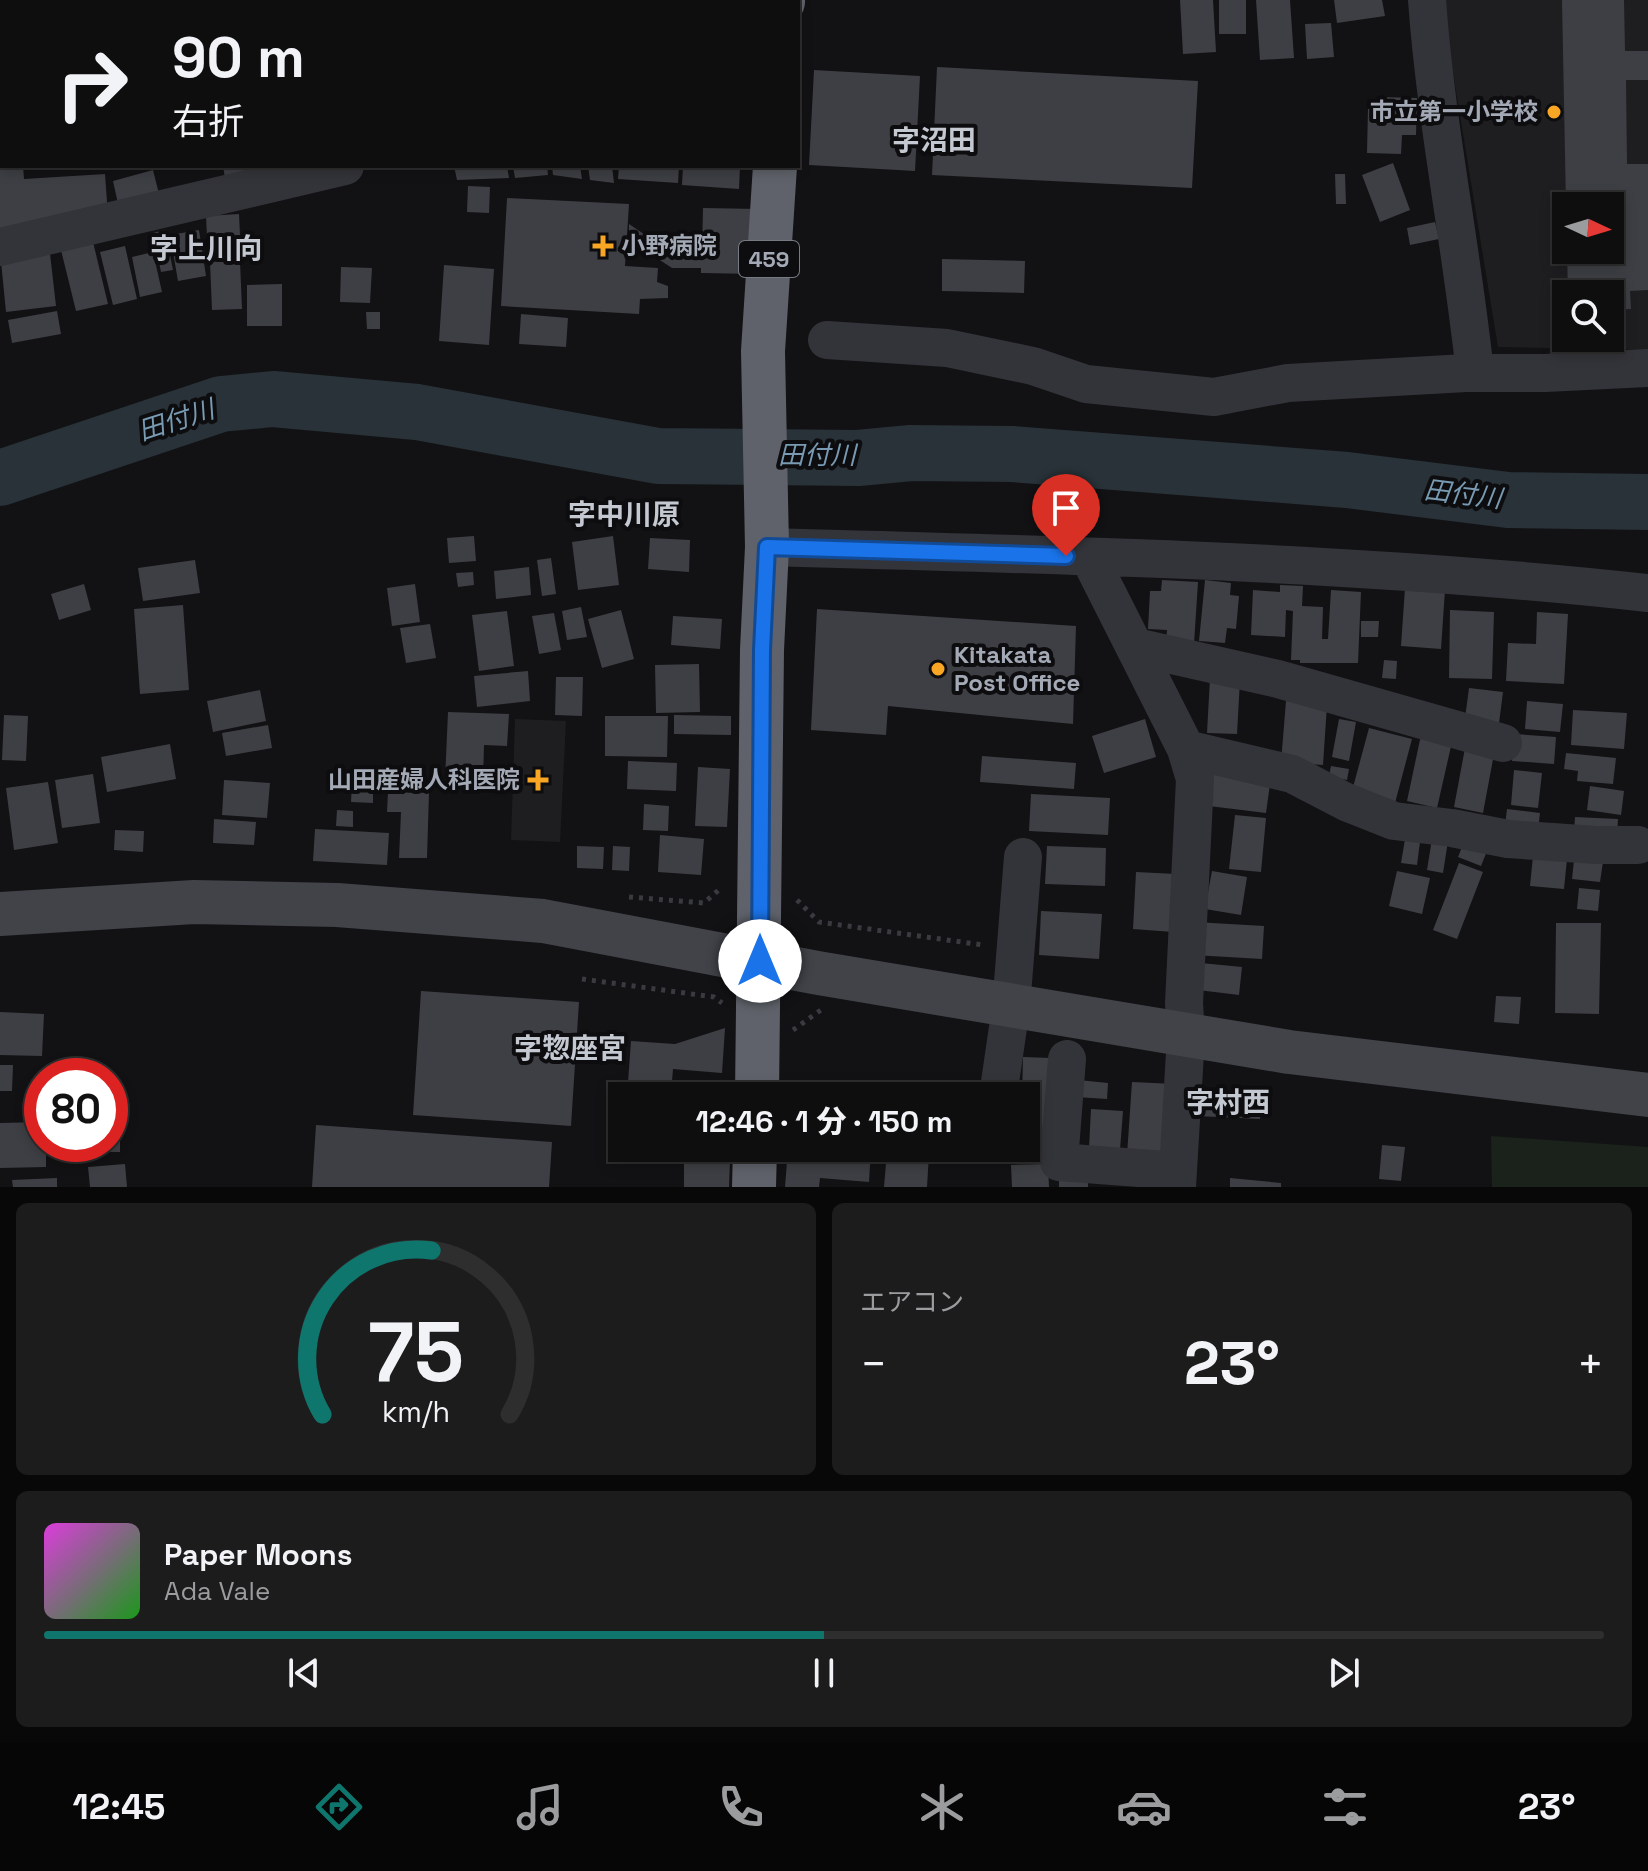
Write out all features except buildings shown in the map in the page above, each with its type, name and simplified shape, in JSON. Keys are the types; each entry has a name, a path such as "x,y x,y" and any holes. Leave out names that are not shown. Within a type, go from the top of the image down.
{"highway":[{"name":"459","path":"757,1082 766,529 763,351 775,168"},
{"path":"754,1187 755,1162"}],"street":[{"path":"1427,0 1431,50 1466,283 1475,373"},
{"path":"0,247 336,168"},
{"path":"827,340 947,348 1033,366 1086,384 1214,397 1288,383 1648,368"},
{"path":"766,529 1089,557 1532,581 1648,593"},
{"path":"1067,1059 1043,1146 1059,1162 1178,1179 1195,779 1186,749 1089,557"},
{"path":"1136,647 1278,679 1503,743"},
{"path":"1186,749 1292,774 1346,802 1394,821 1508,839 1638,845"},
{"path":"1000,1082 1011,1007 1023,857"},
{"path":"0,914 194,902 337,905 543,921 1186,1036 1289,1052 1648,1095"}],"path":[{"path":"614,895 704,903 731,879"},
{"path":"792,895 819,922 983,945"},
{"path":"582,979 714,997 725,1005"},
{"path":"791,1032 822,1009"}],"shaded area":[{"name":"市立第一小学校","path":"1444,0 1648,0 1648,350 1624,350 1624,280 1552,280 1552,348 1498,347 1444,18"},
{"name":"山田産婦人科医院","path":"515,719 566,721 560,842 511,840"},
{"path":"1491,1136 1648,1147 1648,1187 1492,1187"}],"waterway":[{"name":"田付川","path":"0,478 221,404 273,399 417,412 658,456 858,458 911,453 1012,454 1347,480 1508,500 1648,502"}],"place":[{"name":"市立第一小学校","path":"1554,112"},
{"name":"小野病院","path":"603,246"},
{"name":"Kitakata Post Office","path":"938,669"},
{"name":"山田産婦人科医院","path":"538,780"}],"district":[{"name":"字沼田","path":"934,140"},
{"name":"字上川向","path":"206,248"},
{"name":"字中川原","path":"624,514"},
{"name":"字惣座宮","path":"570,1048"},
{"name":"字村西","path":"1228,1102"}],"route":[{"path":"760,961 762,650 767,547 1066,556"}]}
